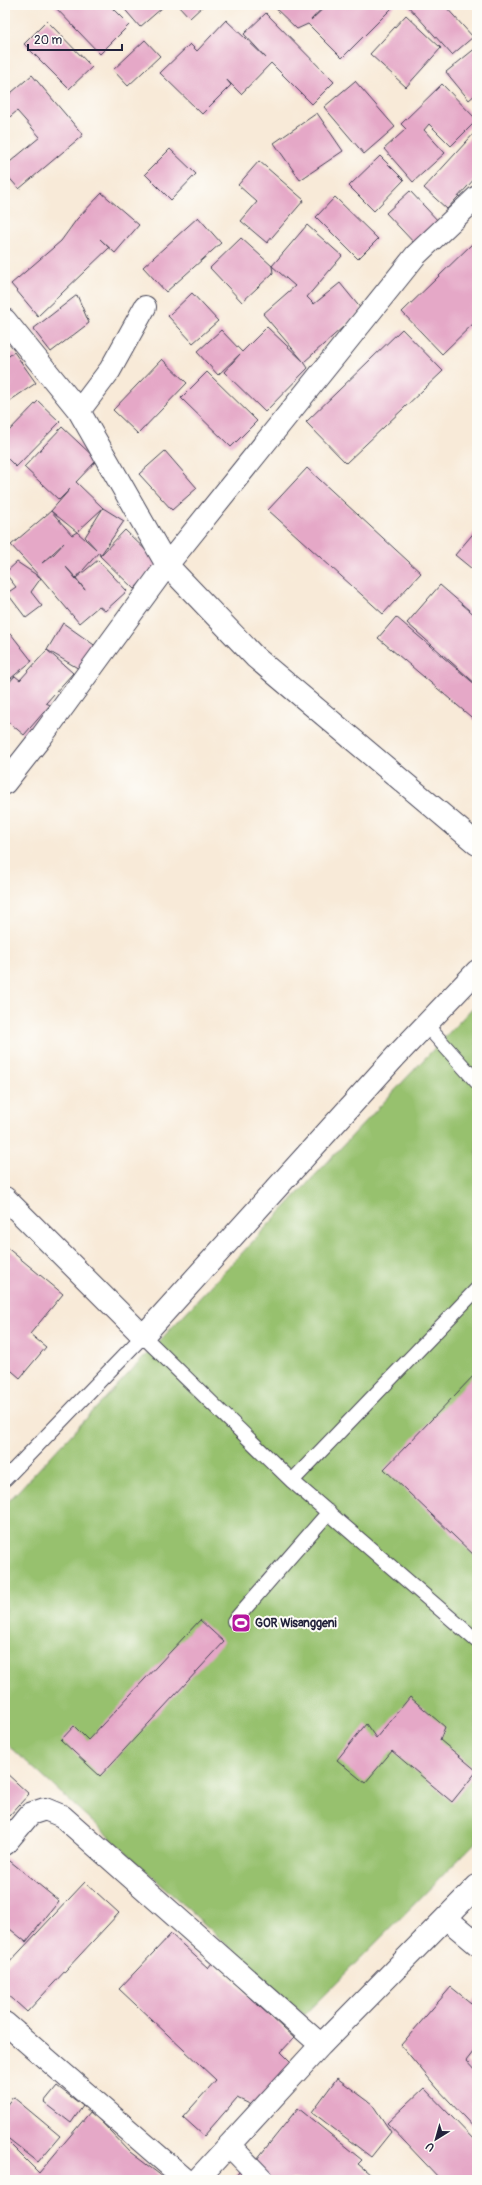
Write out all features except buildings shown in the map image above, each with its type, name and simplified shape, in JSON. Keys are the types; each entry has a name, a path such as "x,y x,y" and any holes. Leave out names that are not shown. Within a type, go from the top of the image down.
{"street":[{"path":"5,783 42,736 167,565 416,255 477,197"},
{"path":"79,411 110,370 145,307"},
{"path":"5,320 79,411 167,565 255,656 477,844"},
{"path":"5,1198 143,1336 477,971"},
{"path":"5,1844 30,1814 45,1809 62,1816 321,2045"},
{"path":"197,2180 321,2045 477,1886"},
{"path":"446,1918 477,1944"},
{"path":"5,2023 186,2180"},
{"path":"229,2146 263,2180"}],"lane":[{"path":"426,1025 477,1082"},
{"path":"292,1481 477,1289"},
{"path":"5,1478 143,1336 292,1481 477,1641"},
{"path":"234,1621 328,1512"}],"green space":[{"name":"GOR Wisanggeni","path":"477,1003 477,1841 304,2015 5,1742 5,1505"}],"place":[{"name":"GOR Wisanggeni","path":"241,1623"}]}
